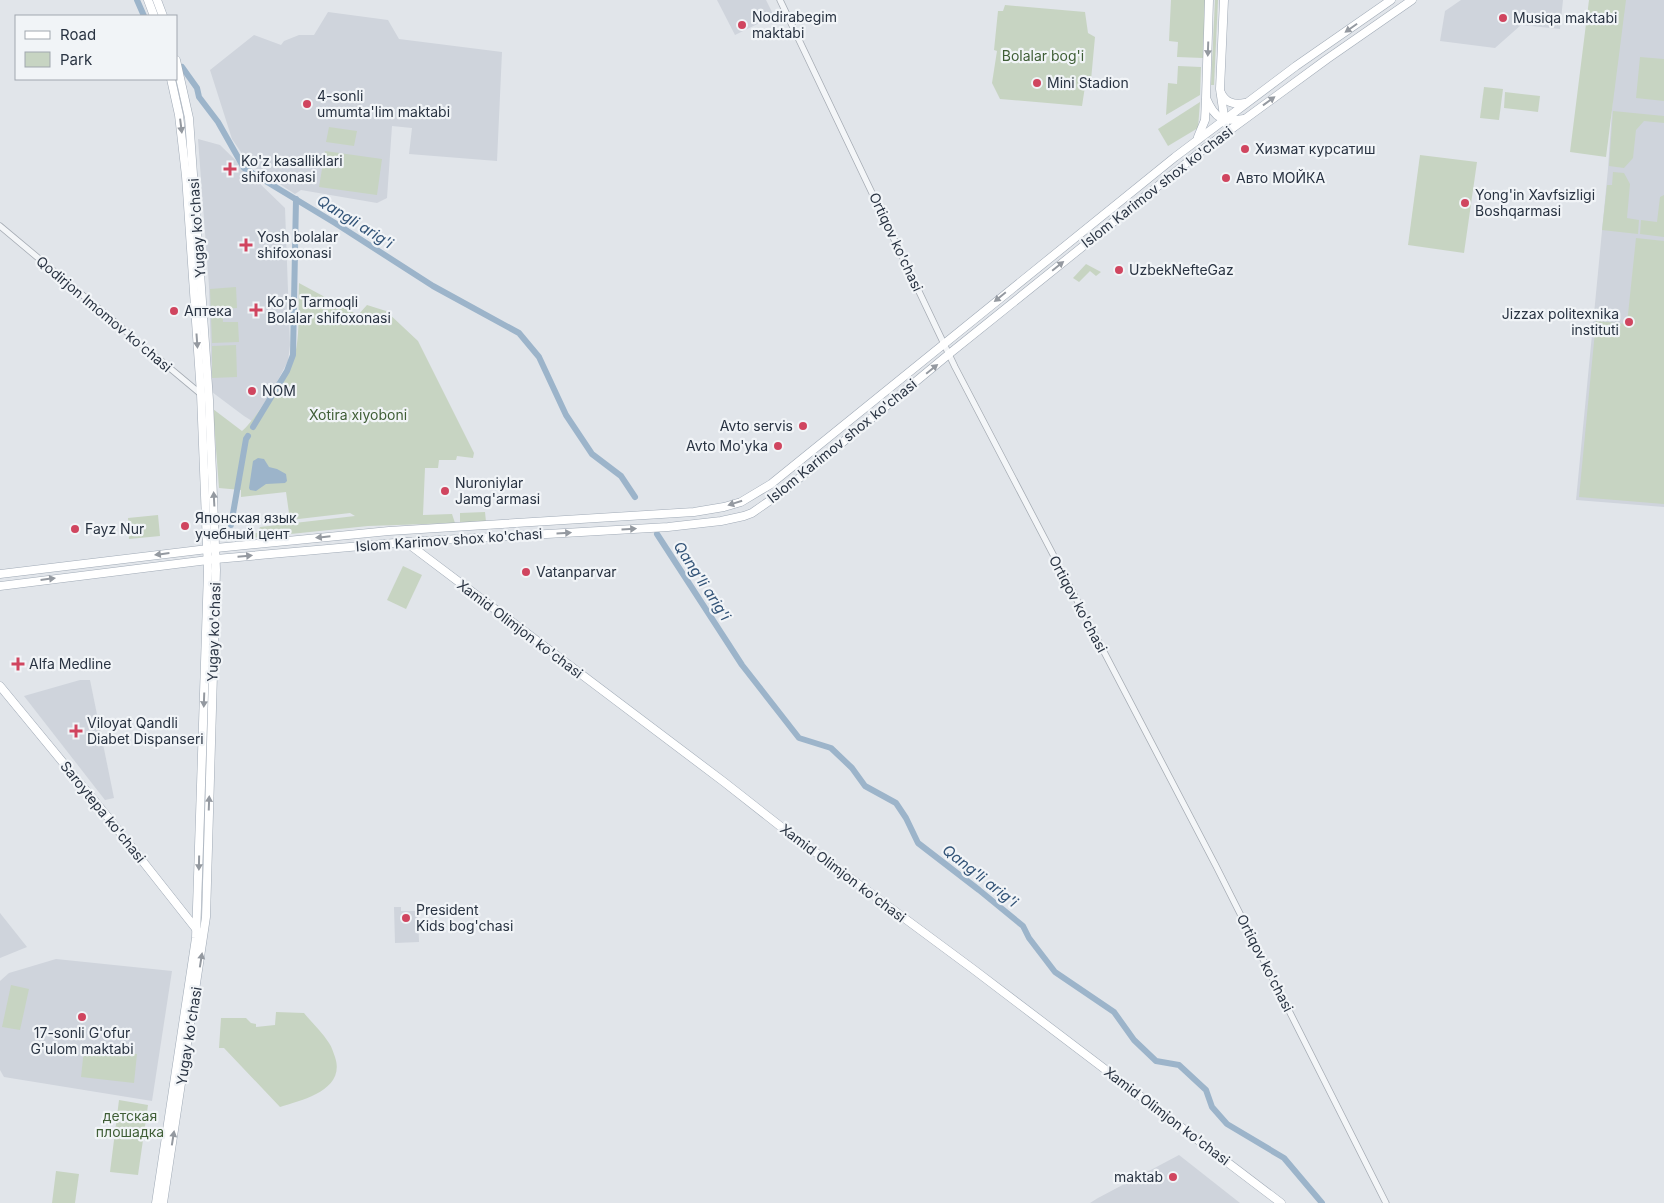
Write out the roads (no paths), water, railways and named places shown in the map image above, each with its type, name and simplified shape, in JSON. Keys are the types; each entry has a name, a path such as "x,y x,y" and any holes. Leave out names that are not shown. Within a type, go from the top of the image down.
{"main road":[{"path":"148,0 154,15"},
{"path":"157,0 162,15"},
{"path":"1194,142 1203,126 1206,98 1209,0"},
{"path":"1218,138 1224,130 1220,89 1224,0"},
{"name":"Islom Karimov shox ko'chasi","path":"0,574 216,548 389,531 694,512 741,502 771,484 1194,142 1391,0"},
{"name":"Islom Karimov shox ko'chasi","path":"0,586 212,560 406,542 703,523 752,513 785,490 949,354 1218,138 1412,0"},
{"name":"Yugay ko'chasi","path":"156,1203 197,930 212,560 216,548 209,400 189,118 178,69"},
{"name":"Yugay ko'chasi","path":"163,1203 206,917 212,560 208,549 201,394 186,167 179,115 171,80"},
{"path":"1220,89 1223,97 1232,104 1247,102"},
{"path":"1206,98 1214,114 1224,120 1245,118"},
{"path":"581,520 586,521 588,526 586,531 581,532"},
{"name":"Xamid Olimjon ko'chasi","path":"406,542 1281,1203"},
{"name":"Saroytepa ko'chasi","path":"0,686 107,816 204,939"}],"street":[{"name":"Ortiqov ko'chasi","path":"780,0 944,344 1004,464 1213,862 1386,1203"},
{"name":"Qodirjon Imomov ko'chasi","path":"0,226 209,400"}],"water":[{"path":"258,458 264,459 269,467 286,474 287,481 285,483 266,484 256,491 250,490 253,461"}],"waterway":[{"name":"Qangli arig'i","path":"137,0 144,15"},
{"name":"Qangli arig'i","path":"182,67 197,88 199,97 218,122 244,168 335,223 433,286 519,333 539,357 566,415 592,454 621,476 635,497"},
{"path":"253,427 287,371 293,355 296,199"},
{"path":"231,525 248,436"},
{"name":"Qang'li arig'i","path":"657,534 742,665 799,738 831,748 852,768 865,786 896,803 906,818 918,843 1023,926 1029,938 1055,972 1114,1012 1134,1040 1156,1061 1179,1065 1206,1090 1212,1107 1227,1124 1284,1158 1322,1203"}],"place":[{"name":"Musiqa maktabi","path":"1503,18"},
{"name":"Nodirabegim maktabi","path":"742,25"},
{"name":"Mini Stadion","path":"1037,83"},
{"name":"4-sonli umumta'lim maktabi","path":"307,104"},
{"name":"Хизмат курсатиш","path":"1245,149"},
{"name":"Ko'z kasalliklari shifoxonasi","path":"230,169"},
{"name":"Авто МОЙКА","path":"1226,178"},
{"name":"Yong'in Xavfsizligi Boshqarmasi","path":"1465,203"},
{"name":"Yosh bolalar shifoxonasi","path":"246,245"},
{"name":"UzbekNefteGaz","path":"1119,270"},
{"name":"Ko'p Tarmoqli Bolalar shifoxonasi","path":"256,310"},
{"name":"Аптека","path":"174,311"},
{"name":"Jizzax politexnika instituti","path":"1629,322"},
{"name":"NOM","path":"252,391"},
{"name":"Avto servis","path":"803,426"},
{"name":"Avto Mo'yka","path":"778,446"},
{"name":"Nuroniylar Jamg'armasi","path":"445,491"},
{"name":"Японская язык учебный цент","path":"185,526"},
{"name":"Fayz Nur","path":"75,529"},
{"name":"Vatanparvar","path":"526,572"},
{"name":"Alfa Medline","path":"18,664"},
{"name":"Viloyat Qandli Diabet Dispanseri","path":"76,731"},
{"name":"President Kids bog'chasi","path":"406,918"},
{"name":"17-sonli G'ofur G'ulom maktabi","path":"82,1017"},
{"name":"maktab","path":"1173,1177"}],"park label":[{"name":"Bolalar bog'i","path":"1043,56"},
{"name":"Xotira xiyoboni","path":"358,415"},
{"name":"детская плошадка","path":"130,1124"}]}
